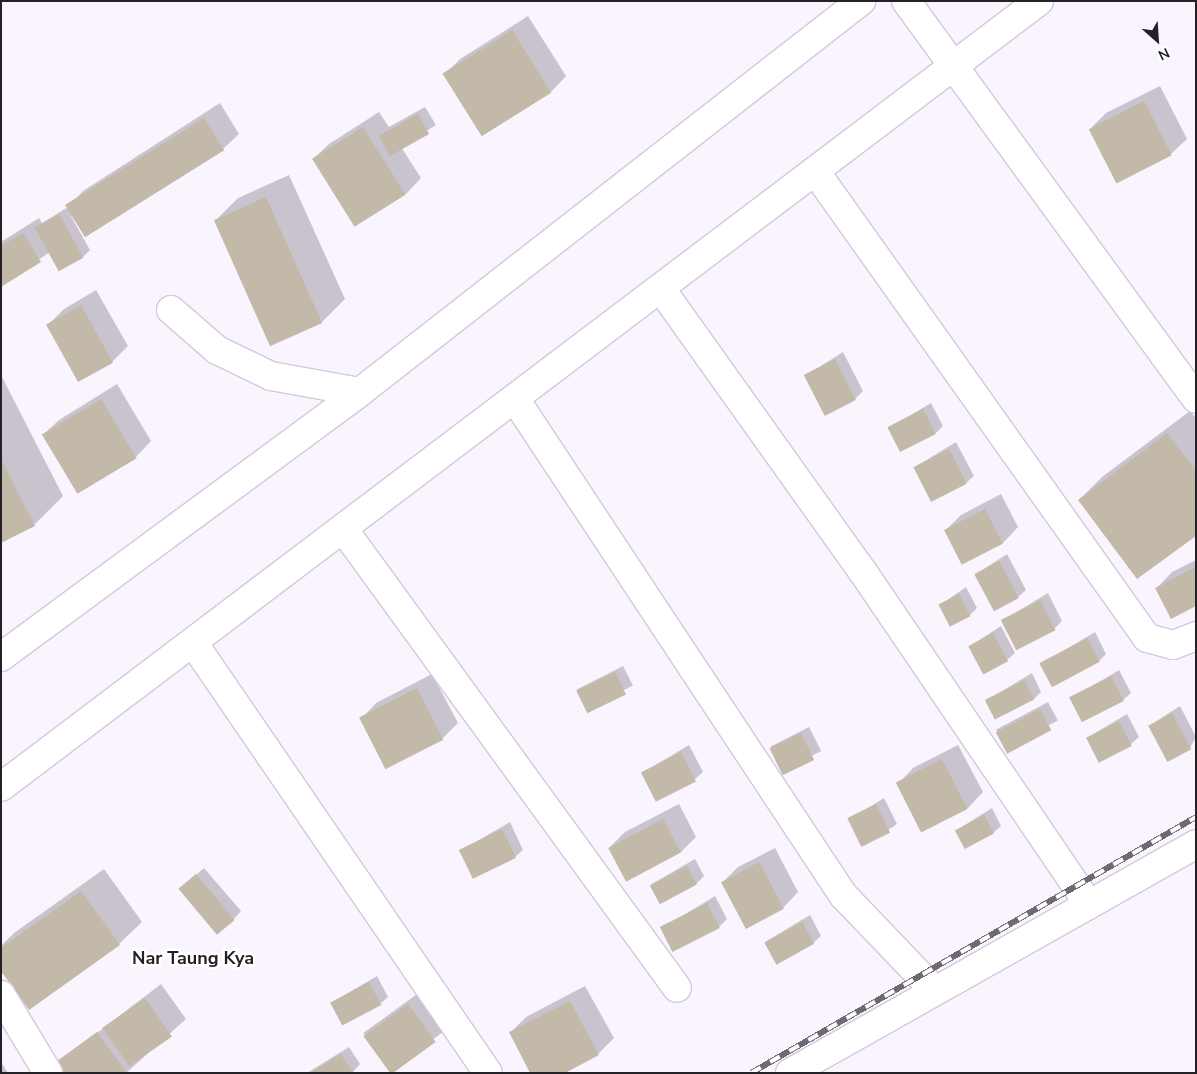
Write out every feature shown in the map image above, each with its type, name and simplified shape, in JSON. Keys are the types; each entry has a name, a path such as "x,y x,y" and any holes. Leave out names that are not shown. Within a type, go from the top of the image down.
{"street":[{"path":"1,657 360,392 861,1"},
{"path":"906,1 957,66 1196,398"},
{"path":"1,786 194,644 815,171 957,66 1039,1"},
{"path":"815,171 1147,638 1173,645 1196,636"},
{"path":"661,289 863,572 1089,905"},
{"path":"171,310 217,350 271,376 360,392"},
{"path":"515,399 843,896 933,989"},
{"path":"344,530 677,988"},
{"path":"194,644 488,1073"},
{"path":"790,1073 933,989 1089,905 1196,844"},
{"path":"1,995 48,1073"}],"building":[{"path":"512,30 551,93 482,136 442,73"},
{"path":"1144,101 1172,155 1116,183 1089,129"},
{"path":"418,114 429,134 390,156 379,136"},
{"path":"204,118 224,150 85,237 65,205"},
{"path":"363,127 405,195 355,227 312,159"},
{"path":"266,197 322,323 270,346 214,220"},
{"path":"59,214 83,258 59,271 35,228"},
{"path":"23,233 41,262 1,287 1,246"},
{"path":"81,305 113,363 78,382 46,324"},
{"path":"835,359 856,400 825,416 804,375"},
{"path":"101,399 137,458 77,494 42,435"},
{"path":"923,409 936,434 900,452 887,427"},
{"path":"1167,433 1196,471 1196,536 1137,579 1078,500"},
{"path":"949,449 967,484 931,502 913,467"},
{"path":"1,459 35,526 1,543"},
{"path":"985,509 1003,544 962,565 944,530"},
{"path":"999,561 1019,598 994,611 974,574"},
{"path":"1196,567 1196,606 1171,619 1155,588"},
{"path":"959,594 970,616 950,627 939,604"},
{"path":"1040,600 1055,630 1016,650 1001,620"},
{"path":"993,633 1008,661 983,674 968,646"},
{"path":"1087,638 1100,662 1052,687 1039,663"},
{"path":"615,672 626,694 587,713 576,691"},
{"path":"1111,676 1124,701 1082,722 1069,697"},
{"path":"1024,680 1034,700 995,720 985,700"},
{"path":"417,688 443,740 385,769 359,718"},
{"path":"1040,709 1051,730 1007,754 996,732"},
{"path":"1172,713 1191,749 1167,762 1148,726"},
{"path":"1119,721 1132,746 1099,763 1086,738"},
{"path":"801,733 814,760 783,775 770,748"},
{"path":"681,752 696,781 656,802 641,772"},
{"path":"942,759 967,809 921,833 896,783"},
{"path":"876,804 890,833 861,847 847,818"},
{"path":"984,815 994,834 965,849 955,830"},
{"path":"663,819 681,853 626,882 608,848"},
{"path":"502,829 516,858 473,879 459,850"},
{"path":"759,862 784,909 746,929 721,882"},
{"path":"687,866 697,885 660,904 650,886"},
{"path":"196,874 235,920 217,935 178,889"},
{"path":"81,891 120,945 29,1010 1,971 1,948"},
{"path":"707,903 720,928 672,952 660,927"},
{"path":"802,922 814,944 777,965 764,943"},
{"path":"369,982 381,1005 342,1026 330,1003"},
{"path":"145,998 172,1037 129,1066 102,1028"},
{"path":"570,1001 599,1055 565,1073 530,1073 509,1032"},
{"path":"408,1004 436,1042 393,1073 390,1073 364,1036"},
{"path":"97,1032 127,1073 59,1073 53,1064"},
{"path":"341,1054 353,1073 310,1073"}],"railway":[{"path":"751,1073 1196,817"}],"district":[{"name":"Nar Taung Kya","path":"193,958"}]}
